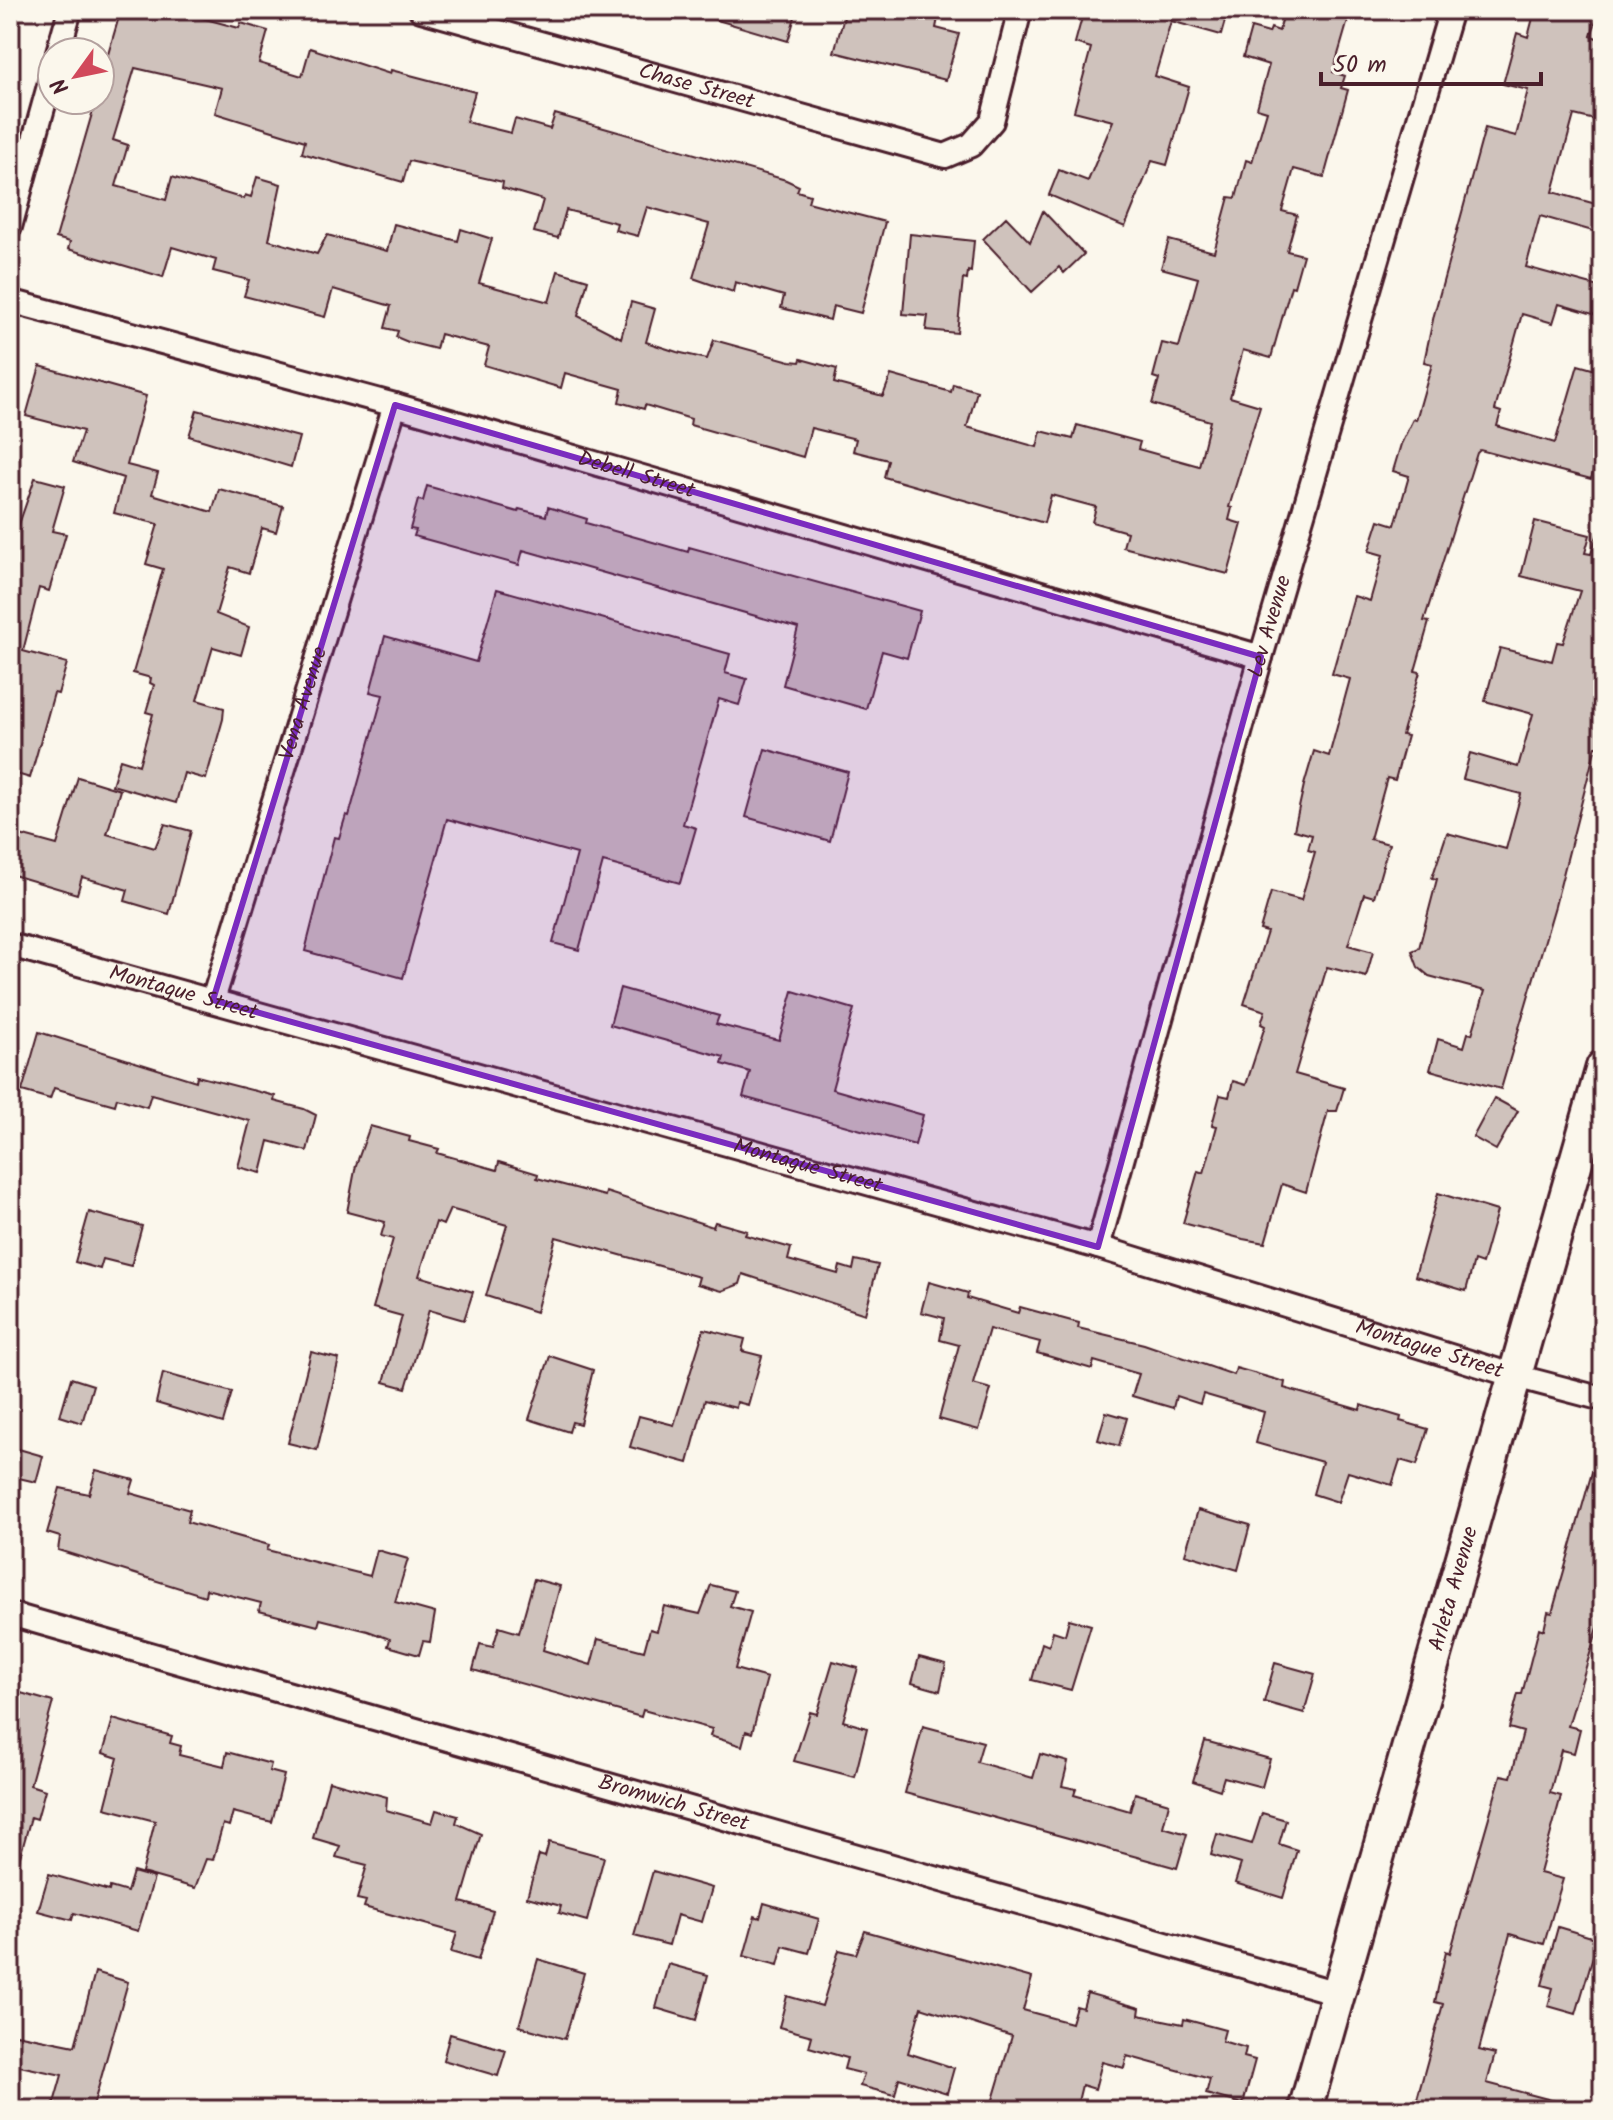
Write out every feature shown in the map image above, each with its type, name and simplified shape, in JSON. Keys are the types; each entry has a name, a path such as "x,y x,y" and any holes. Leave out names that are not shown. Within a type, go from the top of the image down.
{"main road":[{"name":"Arleta Avenue","path":"1305,2110 1603,1067"}],"street":[{"path":"63,36 70,10"},
{"name":"Chase Street","path":"421,10 945,156 971,145 992,121 1020,10"},
{"name":"Lev Avenue","path":"1098,1247 1261,657 1451,10"},
{"path":"10,227 41,116"},
{"name":"Debell Street","path":"10,301 395,405 1261,657"},
{"name":"Vena Avenue","path":"213,1000 395,405"},
{"name":"Montague Street","path":"10,945 1098,1247 1515,1376 1603,1399"},
{"name":"Bromwich Street","path":"10,1614 1337,1993"}],"highlighted area":[{"path":"395,405 1261,657 1098,1247 213,1000"}],"building":[{"path":"121,10 172,10 239,28 241,23 268,31 259,63 302,76 310,48 390,74 391,70 475,92 466,122 511,133 515,119 550,129 555,114 786,180 799,186 797,191 810,195 808,202 885,222 861,313 833,306 830,320 781,308 784,296 735,282 733,292 693,278 709,224 647,207 638,236 615,230 617,223 566,210 558,238 534,232 543,200 502,188 503,182 409,161 403,182 302,153 305,141 215,113 222,88 135,68 113,140 128,145 116,186 166,200 172,177 244,199 245,195 251,197 257,177 281,184 269,240 317,254 327,235 387,251 394,224 458,241 461,229 492,239 479,283 549,302 558,271 588,280 578,316 621,338 631,302 655,309 646,342 677,352 707,359 714,340 790,361 800,362 801,359 837,369 834,383 883,396 891,375 951,392 953,384 977,391 967,427 1037,447 1041,431 1073,439 1077,425 1140,442 1138,449 1199,466 1210,421 1152,404 1159,379 1153,377 1162,343 1179,347 1198,278 1161,268 1169,240 1214,252 1229,197 1236,198 1246,160 1252,162 1267,111 1257,108 1269,65 1243,57 1251,28 1269,33 1271,28 1279,31 1285,10 1351,10 1333,72 1345,76 1341,88 1348,90 1324,177 1294,169 1282,211 1297,215 1287,251 1303,255 1294,287 1291,286 1271,358 1243,350 1230,397 1260,406 1229,507 1232,508 1229,520 1242,524 1228,574 1123,547 1127,532 1092,522 1096,507 1051,495 1044,523 884,477 888,460 853,451 856,439 811,428 803,457 690,425 691,419 645,405 644,409 619,402 622,389 565,373 561,388 484,365 489,347 440,334 436,349 408,342 396,337 398,331 385,328 391,306 333,289 325,317 244,296 249,280 213,271 216,260 172,247 163,277 68,249 70,242 56,238 91,116 116,116 116,36 113,36"},
{"path":"708,10 797,10 788,41 707,17"},
{"path":"846,10 911,10 938,18 936,28 959,34 946,80 834,52"},
{"path":"1084,10 1228,10 1221,35 1171,21 1155,76 1189,87 1167,165 1152,161 1125,227 1049,195 1059,170 1088,181 1113,121 1074,111 1091,48 1075,43"},
{"path":"1535,10 1600,10 1591,36 1603,40 1603,122 1574,115 1553,192 1603,206 1603,234 1540,216 1526,267 1603,288 1603,317 1559,304 1553,323 1522,314 1495,410 1501,412 1497,426 1555,443 1578,365 1603,372 1603,436 1591,479 1480,450 1477,453 1424,621 1429,622 1415,671 1420,672 1402,735 1407,736 1395,780 1387,778 1370,839 1389,844 1374,897 1364,894 1348,945 1373,952 1366,977 1327,967 1295,1074 1344,1088 1337,1111 1328,1111 1306,1192 1282,1184 1265,1243 1243,1239 1183,1223 1198,1171 1204,1173 1217,1126 1212,1125 1220,1095 1229,1097 1233,1081 1246,1085 1265,1026 1261,1024 1265,1011 1244,1004 1267,932 1260,930 1271,892 1301,900 1315,852 1308,850 1312,835 1294,830 1314,751 1329,756 1350,679 1332,674 1354,596 1370,601 1383,555 1369,551 1379,520 1395,525 1409,476 1393,471 1401,444 1413,419 1416,420 1432,364 1424,362 1434,315 1485,128 1516,136 1528,90 1503,84 1517,33 1528,37"},
{"path":"1043,211 1084,254 1064,273 1059,267 1032,292 983,239 1006,217 1030,242"},
{"path":"910,234 974,241 971,272 968,271 967,280 963,279 957,333 926,330 928,316 903,314"},
{"path":"40,366 146,396 127,465 158,473 152,494 212,512 219,489 283,506 276,532 262,528 249,573 230,567 216,614 249,627 241,655 213,647 197,700 224,708 223,719 206,779 184,773 176,803 112,785 120,759 139,765 153,714 146,712 154,685 150,683 151,678 133,673 163,569 146,564 158,524 114,513 123,478 73,462 83,431 26,416"},
{"path":"197,410 299,437 291,467 189,436"},
{"path":"35,478 65,486 52,531 66,534 49,591 39,588 23,651 67,663 58,694 54,693 30,778 10,772 10,550"},
{"path":"427,486 518,512 519,509 546,516 548,507 587,519 586,523 688,552 689,547 920,611 907,658 882,651 866,709 783,685 798,628 523,550 519,565 414,536 416,530 410,529 418,500 423,501"},
{"path":"1535,521 1590,535 1585,553 1591,554 1598,533 1603,534 1603,731 1599,746 1596,746 1555,906 1501,1089 1430,1070 1438,1039 1464,1047 1468,1033 1472,1034 1485,991 1429,976 1418,967 1412,951 1419,948 1437,879 1432,878 1447,833 1506,849 1521,794 1463,779 1470,753 1518,767 1533,714 1485,701 1500,648 1552,661 1557,642 1563,643 1580,591 1521,576"},
{"path":"497,589 730,654 725,673 747,679 739,705 719,699 683,824 696,828 680,883 603,862 579,950 553,943 577,854 447,819 403,978 305,951 334,837 339,838 346,815 349,816 383,695 370,692 385,636 476,662"},
{"path":"765,749 848,772 830,841 746,817"},
{"path":"78,777 120,790 107,834 155,848 165,824 191,831 169,914 125,901 128,890 82,877 77,894 10,874 13,833 57,845"},
{"path":"620,988 719,1016 716,1024 779,1040 793,991 854,1009 832,1089 923,1115 915,1145 743,1097 750,1072 722,1064 724,1057 610,1025"},
{"path":"39,1032 196,1081 197,1076 275,1096 274,1101 316,1115 307,1151 269,1141 261,1173 238,1167 250,1121 151,1094 147,1107 117,1098 115,1105 54,1088 50,1099 22,1091"},
{"path":"1494,1098 1518,1111 1496,1150 1473,1137"},
{"path":"370,1126 410,1137 409,1141 439,1149 437,1153 497,1170 499,1162 538,1174 537,1178 605,1196 606,1192 713,1227 715,1222 747,1231 745,1235 791,1248 788,1260 838,1274 840,1266 853,1270 855,1260 878,1265 865,1314 743,1274 740,1284 722,1291 697,1284 699,1277 556,1237 536,1312 486,1296 507,1225 450,1209 443,1225 436,1222 419,1276 473,1292 464,1320 429,1310 406,1388 384,1382 402,1316 373,1308 393,1239 381,1236 385,1222 347,1212 356,1165"},
{"path":"1438,1193 1497,1211 1482,1264 1474,1261 1466,1291 1415,1276"},
{"path":"89,1212 142,1226 131,1266 103,1259 100,1269 75,1262"},
{"path":"929,1282 968,1293 967,1298 1018,1313 1020,1307 1079,1323 1078,1328 1144,1344 1234,1375 1236,1368 1285,1382 1284,1388 1360,1410 1361,1405 1401,1417 1400,1421 1428,1429 1417,1465 1400,1460 1392,1485 1348,1472 1338,1502 1313,1494 1322,1462 1256,1443 1264,1412 1203,1394 1200,1404 1176,1396 1173,1408 1132,1396 1139,1374 1094,1361 1092,1369 1037,1353 1040,1342 989,1329 973,1384 991,1389 979,1430 939,1419 959,1345 940,1340 944,1318 921,1312"},
{"path":"704,1329 745,1339 742,1351 762,1356 748,1405 737,1402 736,1408 705,1400 688,1463 630,1447 639,1416 674,1425"},
{"path":"311,1352 339,1359 317,1450 288,1443"},
{"path":"550,1356 593,1370 580,1424 572,1422 569,1432 529,1419"},
{"path":"163,1373 232,1392 223,1423 156,1403"},
{"path":"71,1378 93,1385 82,1423 60,1416"},
{"path":"1106,1412 1127,1418 1119,1446 1098,1440"},
{"path":"15,1448 43,1456 36,1482 10,1476"},
{"path":"1596,1458 1603,1459 1603,1611 1568,1726 1580,1729 1574,1753 1561,1750 1550,1793 1561,1796 1540,1873 1563,1879 1544,1944 1510,1934 1479,2050 1495,2054 1487,2083 1559,2102 1558,2110 1414,2110 1443,2004 1435,2002 1446,1951 1450,1953 1501,1775 1511,1777 1523,1732 1509,1728 1518,1694 1522,1694 1539,1628 1544,1630 1548,1612 1552,1613"},
{"path":"96,1470 134,1480 130,1493 190,1510 187,1522 269,1545 267,1550 370,1576 377,1550 408,1559 395,1602 435,1613 430,1642 423,1641 419,1655 388,1646 390,1639 368,1631 320,1619 318,1626 259,1611 261,1603 206,1589 205,1596 58,1550 60,1537 47,1533 60,1488 89,1494"},
{"path":"1198,1510 1250,1525 1238,1570 1185,1554"},
{"path":"534,1579 560,1586 543,1650 591,1665 598,1639 644,1651 650,1629 657,1631 664,1606 700,1614 711,1585 735,1591 730,1606 751,1612 735,1669 767,1678 752,1733 746,1731 742,1746 710,1736 712,1729 643,1710 641,1717 473,1670 480,1644 493,1647 499,1627 519,1633"},
{"path":"1069,1619 1091,1625 1071,1690 1032,1680 1042,1643 1049,1646 1053,1631 1065,1635"},
{"path":"919,1657 946,1664 940,1691 912,1683"},
{"path":"833,1661 858,1668 843,1721 867,1728 855,1777 794,1761 810,1712 817,1714"},
{"path":"1275,1663 1315,1674 1304,1713 1264,1702"},
{"path":"10,1690 53,1702 30,1785 45,1790 37,1819 31,1817 17,1868 10,1867"},
{"path":"113,1719 172,1736 170,1743 181,1746 179,1755 224,1766 227,1752 271,1764 269,1771 284,1775 272,1822 233,1812 229,1826 223,1824 213,1860 206,1859 195,1888 142,1873 155,1821 105,1808 118,1758 103,1753"},
{"path":"923,1726 983,1742 977,1762 1033,1778 1040,1754 1068,1762 1062,1786 1076,1789 1074,1795 1130,1811 1135,1793 1169,1803 1163,1827 1187,1834 1177,1868 905,1793"},
{"path":"1205,1741 1270,1759 1262,1787 1224,1777 1220,1790 1193,1781"},
{"path":"329,1781 387,1797 386,1810 432,1823 436,1810 458,1816 456,1823 481,1834 461,1902 493,1911 478,1960 451,1952 457,1933 364,1907 366,1901 357,1899 367,1865 336,1857 340,1846 313,1838"},
{"path":"1262,1813 1286,1820 1279,1844 1297,1850 1283,1898 1235,1883 1241,1864 1211,1855 1217,1834 1252,1844"},
{"path":"549,1842 604,1857 587,1921 559,1913 561,1906 527,1897 539,1855 545,1857"},
{"path":"653,1871 712,1888 702,1922 677,1915 669,1945 634,1936"},
{"path":"133,1872 154,1878 138,1931 74,1913 72,1920 38,1911 49,1874 109,1891 110,1887 127,1892"},
{"path":"764,1903 819,1919 809,1953 783,1946 778,1965 744,1956 755,1916 760,1918"},
{"path":"1558,1927 1598,1939 1576,2014 1548,2006 1553,1988 1542,1985"},
{"path":"865,1931 1032,1978 1023,2010 1071,2023 1076,2006 1083,2008 1087,1993 1140,2008 1139,2015 1183,2024 1184,2019 1225,2030 1222,2041 1246,2048 1244,2057 1255,2060 1243,2104 1206,2094 1210,2079 1127,2056 1124,2068 1102,2062 1095,2089 1082,2085 1076,2110 990,2110 1012,2036 921,2007 908,2053 954,2068 947,2093 899,2078 895,2095 860,2086 864,2074 844,2069 847,2058 809,2047 812,2036 779,2027 787,1996 822,2006 839,1950 856,1954"},
{"path":"538,1959 584,1973 565,2039 519,2026"},
{"path":"668,1964 708,1975 696,2020 656,2008"},
{"path":"95,1972 128,1982 92,2110 52,2110 62,2075 10,2064 16,2034 75,2046"},
{"path":"450,2034 506,2050 498,2076 443,2060"}]}
